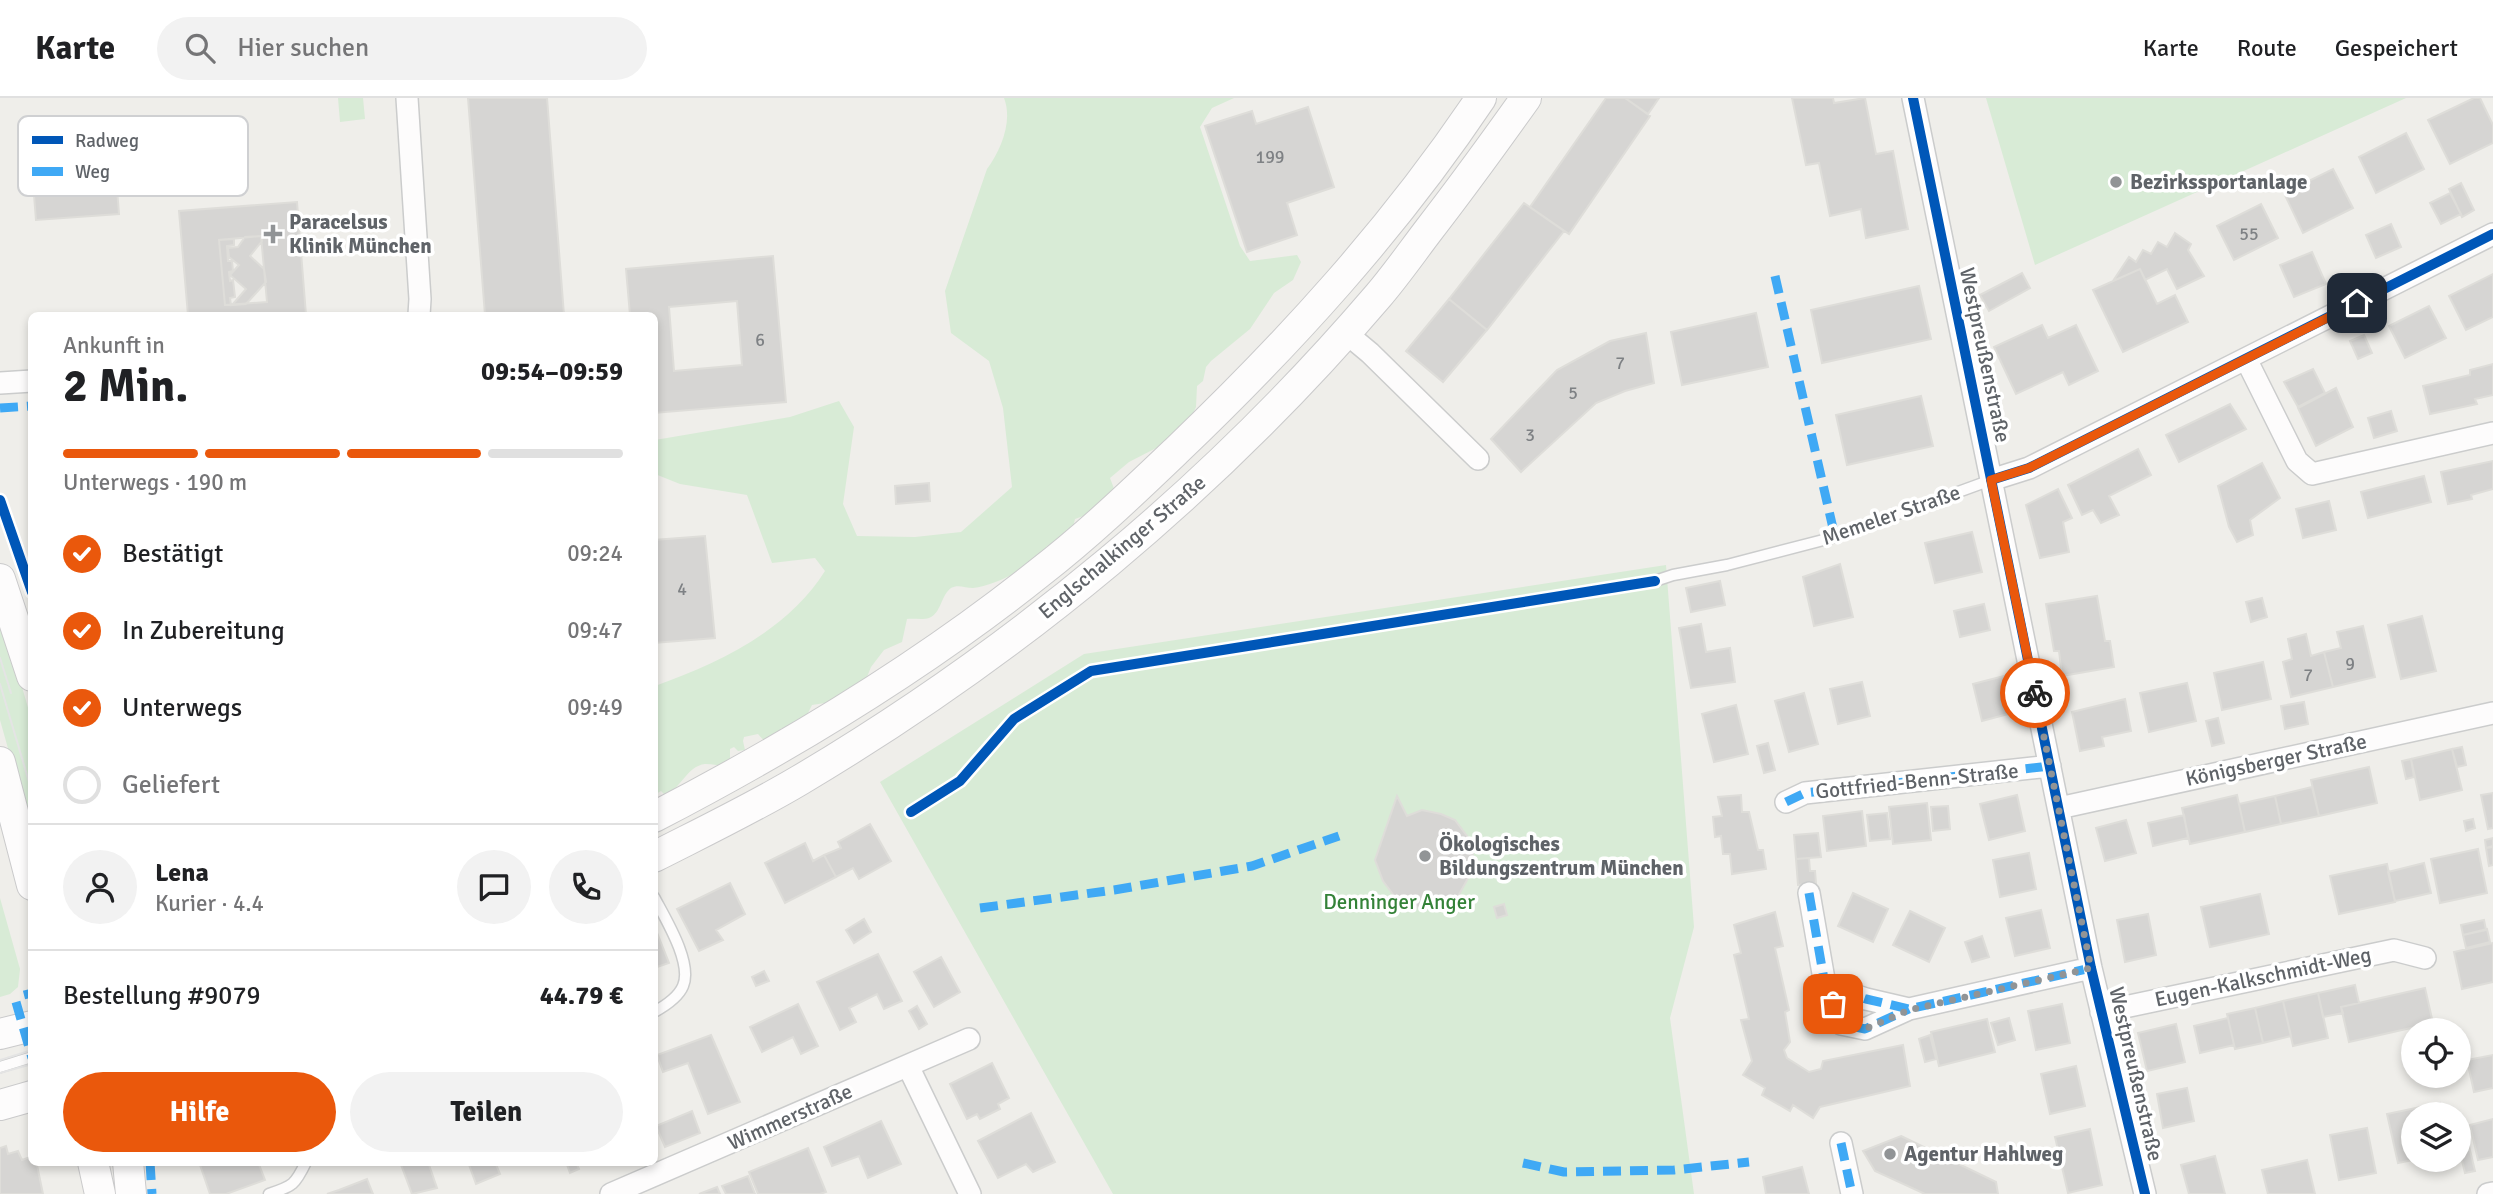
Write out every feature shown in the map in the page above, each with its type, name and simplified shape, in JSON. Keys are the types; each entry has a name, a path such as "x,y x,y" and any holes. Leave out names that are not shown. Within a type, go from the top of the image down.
{"main road":[{"name":"Englschalkinger Straße","path":"658,815 780,750 851,706 953,637 1040,573 1141,484 1228,401 1310,317 1392,220 1481,98"},
{"name":"Englschalkinger Straße","path":"658,855 799,781 985,660 1171,511 1254,429 1381,294 1488,153 1526,98"},
{"path":"0,579 28,664"},
{"path":"2,776 28,870"},
{"path":"0,1034 28,1027"},
{"path":"0,1105 28,1097"},
{"path":"94,1166 100,1194"},
{"path":"128,1166 131,1194"}],"street":[{"path":"407,98 419,312"},
{"name":"Westpreußenstraße","path":"1913,98 2091,968 2145,1194"},
{"name":"Memeler Straße","path":"1991,480 2029,468 2493,234"},
{"path":"1346,332 1478,458"},
{"path":"2246,359 2297,461 2312,474 2493,433"},
{"path":"0,383 28,381"},
{"name":"Königsberger Straße","path":"2059,808 2493,713"},
{"name":"Gottfried-Benn-Straße","path":"1786,802 1805,793 2050,766"},
{"path":"1809,893 1825,985 1841,1024 1865,1029 1909,1010 2091,968"},
{"name":"Eugen-Kalkschmidt-Weg","path":"2101,1012 2394,950 2425,958"},
{"path":"1825,985 1909,1010"},
{"name":"Wimmerstraße","path":"611,1194 643,1188 969,1039"},
{"path":"908,1066 970,1194"},
{"path":"1841,1143 1852,1194"},
{"path":"2488,1194 2493,1193"}],"lane":[{"name":"Memeler Straße","path":"1655,581 1835,537 1991,480"},
{"path":"658,905 683,958 686,972 683,986 673,1000 658,1009"},
{"path":"0,1067 28,1058"},
{"path":"268,1194 292,1186 297,1182 304,1166"}],"green space":[{"path":"338,98 363,98 365,119 340,122"},
{"path":"1004,98 1234,98 1212,108 1200,127 1240,246 1250,261 1297,255 1301,262 1293,280 1274,293 1250,329 1206,367 1203,381 1197,386 1196,407 1186,428 1164,444 1129,462 1110,478 1116,494 1086,515 1075,519 1072,532 1057,543 1047,546 1033,561 1004,579 973,588 951,588 933,616 927,619 907,619 902,642 884,650 871,667 863,687 838,701 812,705 805,719 787,732 781,728 778,736 766,743 758,734 744,737 745,750 738,751 734,747 730,749 728,766 699,766 671,792 665,795 661,791 658,793 658,685 727,655 771,628 809,592 825,571 815,558 772,563 747,495 680,484 658,475 658,439 790,417 839,401 854,427 843,504 857,536 915,537 961,532 1012,487 1003,408 989,361 951,333 945,291 987,169 1004,135"},
{"name":"Bezirkssportanlage","path":"1986,98 2406,98 2035,265"},
{"name":"Denninger Anger","path":"1666,565 1694,927 1670,1018 1694,1194 1113,1194 880,782 1084,654"},
{"path":"0,611 28,708 28,819 0,720"},
{"path":"0,898 20,969 18,987 10,994 0,997"}],"building":[{"path":"468,98 547,98 564,312 485,312"},
{"path":"1606,98 1625,98 1650,116 1569,234 1530,207"},
{"path":"1625,98 1659,98 1648,114"},
{"path":"1792,98 1833,98 1834,103 1865,98 1876,154 1893,151 1908,229 1866,238 1861,209 1830,216 1819,163 1806,165"},
{"path":"2474,98 2480,98 2493,125 2493,143 2450,164 2428,120"},
{"path":"1308,107 1334,187 1287,203 1297,235 1247,252 1205,126 1252,111 1256,124"},
{"path":"2406,133 2424,169 2376,193 2359,157"},
{"path":"2333,169 2353,208 2303,233 2284,193"},
{"path":"2461,183 2474,210 2462,217 2449,189"},
{"path":"2450,193 2461,214 2441,224 2430,203"},
{"path":"34,196 118,196 119,214 36,220"},
{"path":"297,202 306,312 188,312 179,211","holes":["261,236 267,302 225,305 219,240"]},
{"path":"1524,203 1564,231 1487,330 1449,299"},
{"path":"2261,204 2278,238 2234,260 2217,226"},
{"path":"2391,224 2401,247 2376,258 2366,235"},
{"path":"2175,233 2191,244 2188,250 2204,276 2177,289 2167,269 2145,280 2140,269 2113,281 2129,257 2136,262 2143,250 2151,254 2158,242 2167,247"},
{"path":"261,236 262,241 250,256 264,269 266,282 246,304 232,305 246,289 230,275 239,265 229,257 228,248 238,247 245,237"},
{"path":"234,239 234,245 227,246 228,261 232,261 233,271 229,272 235,297 230,298 231,305 225,305 219,240"},
{"path":"2312,252 2326,284 2294,297 2280,265"},
{"path":"773,256 786,402 658,413 658,312 630,312 626,269","holes":["737,301 742,365 674,371 669,307"]},
{"path":"2140,269 2157,304 2175,295 2188,322 2123,352 2093,290"},
{"path":"2022,273 2030,288 1989,311 1980,295"},
{"path":"2493,274 2493,317 2466,330 2449,296"},
{"path":"1919,286 1931,339 1822,363 1811,310"},
{"path":"1449,299 1487,330 1443,382 1406,351"},
{"path":"2429,306 2446,338 2405,358 2389,326"},
{"path":"1756,313 1768,367 1682,385 1671,332"},
{"path":"2042,325 2048,338 2076,325 2098,371 2069,385 2063,372 2016,394 1994,347"},
{"path":"1646,333 1654,383 1596,403 1521,472 1491,439 1557,370 1610,341"},
{"path":"2364,335 2372,353 2358,359 2350,341"},
{"path":"2493,364 2493,395 2475,399 2477,404 2430,414 2423,386 2470,375 2470,370"},
{"path":"2313,369 2325,393 2298,407 2284,382"},
{"path":"2336,388 2353,427 2316,446 2298,408"},
{"path":"1921,396 1933,446 1847,465 1836,415"},
{"path":"2230,404 2246,429 2179,462 2166,435"},
{"path":"2391,411 2397,431 2374,438 2368,418"},
{"path":"2138,449 2151,475 2109,496 2119,515 2101,523 2093,510 2082,515 2068,485"},
{"path":"2493,461 2493,489 2471,495 2472,499 2448,504 2441,472"},
{"path":"2262,463 2280,498 2250,520 2253,535 2237,542 2229,527 2218,486"},
{"path":"2424,476 2431,502 2368,518 2361,492"},
{"path":"929,483 930,501 896,504 895,486"},
{"path":"2058,489 2072,518 2063,522 2069,552 2040,558 2026,505"},
{"path":"2329,501 2336,530 2303,538 2296,509"},
{"path":"1972,532 1982,572 1935,583 1925,543"},
{"path":"705,536 715,638 658,643 658,540"},
{"path":"1840,564 1853,617 1814,626 1803,577"},
{"path":"1720,581 1725,605 1691,612 1686,588"},
{"path":"2097,596 2105,641 2110,641 2114,667 2062,676 2059,651 2054,651 2046,604"},
{"path":"2262,598 2267,617 2251,622 2246,602"},
{"path":"1984,604 1990,630 1960,637 1954,611"},
{"path":"2422,616 2436,671 2401,679 2388,625"},
{"path":"1701,624 1706,652 1730,648 1735,682 1691,688 1679,628"},
{"path":"2363,626 2375,677 2333,687 2324,652 2341,648 2337,632"},
{"path":"2306,634 2311,656 2324,652 2333,687 2291,697 2283,662 2292,659 2288,639"},
{"path":"2263,662 2271,699 2222,710 2214,673"},
{"path":"2004,676 2012,713 1982,721 1973,684"},
{"path":"1862,682 1870,716 1838,724 1830,689"},
{"path":"2187,683 2196,721 2149,732 2140,693"},
{"path":"1804,693 1818,744 1789,752 1775,701"},
{"path":"2125,699 2131,731 2102,737 2104,746 2080,751 2072,712"},
{"path":"2304,702 2308,724 2285,729 2281,706"},
{"path":"1736,705 1748,754 1714,762 1702,714"},
{"path":"2218,718 2224,743 2212,746 2206,721"},
{"path":"1768,743 1775,770 1764,773 1757,746"},
{"path":"2462,747 2466,765 2457,767 2452,749"},
{"path":"2452,749 2462,790 2420,800 2411,759"},
{"path":"2411,759 2414,777 2406,779 2402,761"},
{"path":"2369,767 2377,803 2319,816 2311,780"},
{"path":"2312,787 2319,816 2281,824 2275,796"},
{"path":"2493,793 2493,828 2488,829 2481,795"},
{"path":"1741,795 1742,812 1749,812 1758,850 1763,850 1766,869 1732,874 1730,854 1723,854 1721,836 1715,837 1713,817 1722,816 1718,797"},
{"path":"2017,795 2025,831 1989,840 1980,804"},
{"path":"2237,795 2245,832 2190,844 2182,808"},
{"name":"Ökologisches Bildungszentrum München","path":"1397,796 1407,816 1422,810 1455,820 1467,836 1473,852 1472,871 1456,900 1438,910 1419,908 1398,901 1383,881 1375,860"},
{"path":"2275,796 2281,824 2245,832 2239,804"},
{"path":"1927,803 1931,840 1893,844 1889,807"},
{"path":"1948,806 1950,829 1933,831 1931,807"},
{"path":"1862,811 1866,846 1827,851 1823,816"},
{"path":"1887,813 1890,839 1870,841 1867,815"},
{"path":"2184,815 2188,838 2153,846 2148,823"},
{"path":"2473,819 2475,828 2466,831 2464,821"},
{"path":"2126,820 2136,853 2105,861 2096,828"},
{"path":"870,824 891,861 859,879 853,868 836,877 824,855 841,848 838,842"},
{"path":"1818,833 1821,857 1796,859 1794,835"},
{"path":"2493,838 2493,846 2486,848 2485,840"},
{"path":"805,843 813,861 824,855 836,877 785,903 765,863"},
{"path":"2493,847 2493,865 2489,866 2486,848"},
{"path":"2478,849 2487,893 2440,903 2431,859"},
{"path":"2029,853 2036,889 2000,897 1993,860"},
{"path":"1809,858 1810,871 1815,871 1816,883 1798,885 1796,859"},
{"path":"2424,863 2431,893 2395,901 2388,872"},
{"path":"2387,864 2395,902 2339,914 2330,876"},
{"path":"730,883 745,914 716,930 723,940 699,951 677,909"},
{"path":"1853,893 1888,909 1873,942 1838,926"},
{"path":"2260,894 2269,934 2210,947 2201,907"},
{"path":"1504,904 1507,915 1497,918 1494,907"},
{"path":"2041,910 2050,948 2015,956 2006,918"},
{"path":"1910,911 1945,928 1929,962 1893,945"},
{"path":"1775,912 1783,946 1775,948 1789,1010 1785,1012 1790,1042 1784,1050 1787,1058 1809,1072 1821,1069 1823,1061 1903,1045 1910,1086 1820,1107 1813,1118 1793,1105 1790,1111 1762,1095 1765,1088 1743,1075 1752,1061 1741,1020 1749,1019 1734,955 1741,953 1734,925"},
{"path":"2148,914 2156,955 2125,962 2117,920"},
{"path":"864,919 871,932 854,943 846,930"},
{"path":"2484,920 2486,930 2463,935 2461,925"},
{"path":"2487,929 2490,942 2466,948 2463,935"},
{"path":"658,935 669,963 658,967"},
{"path":"1982,936 1989,957 1972,962 1965,942"},
{"path":"2493,943 2493,982 2462,989 2454,952"},
{"path":"878,954 902,1001 884,1009 877,994 849,1008 856,1022 840,1030 817,982"},
{"path":"941,957 960,992 934,1007 914,972"},
{"path":"764,971 769,981 756,986 752,977"},
{"path":"2355,985 2359,1003 2341,1007 2343,1013 2323,1017 2318,993"},
{"path":"2425,988 2432,1018 2401,1018 2401,1030 2349,1042 2341,1007"},
{"path":"2318,993 2328,1038 2293,1046 2283,1001"},
{"path":"2283,1001 2291,1036 2263,1043 2255,1008"},
{"path":"798,1004 818,1046 801,1054 793,1037 762,1052 750,1027"},
{"path":"2062,1004 2070,1043 2036,1050 2028,1011"},
{"path":"917,1006 927,1024 919,1029 909,1011"},
{"path":"2255,1008 2263,1043 2235,1049 2227,1014"},
{"path":"2009,1018 2015,1040 1998,1045 1991,1023"},
{"path":"2228,1018 2234,1045 2200,1053 2194,1026"},
{"path":"1987,1019 1995,1052 1939,1066 1931,1032"},
{"path":"2176,1024 2185,1062 2147,1071 2138,1033"},
{"path":"711,1035 740,1102 708,1114 688,1063 663,1072 658,1055"},
{"path":"1930,1035 1936,1059 1925,1062 1919,1039"},
{"path":"2493,1055 2493,1088 2474,1092 2471,1059"},
{"path":"992,1063 1009,1098 998,1104 1000,1109 980,1119 977,1114 967,1119 950,1084"},
{"path":"2076,1066 2085,1106 2050,1114 2041,1074"},
{"path":"2187,1088 2194,1121 2163,1128 2157,1094"},
{"path":"692,1111 700,1133 665,1147 658,1125"},
{"path":"2401,1111 2401,1162 2398,1163 2387,1114"},
{"path":"1031,1113 1055,1162 1033,1172 1026,1164 998,1178 978,1141"},
{"path":"2493,1119 2493,1157 2478,1160 2471,1125"},
{"path":"881,1121 901,1164 868,1178 859,1156 832,1166 824,1147"},
{"path":"2367,1128 2376,1173 2339,1180 2330,1135"},
{"path":"2090,1129 2102,1185 2068,1193 2055,1137"},
{"path":"1901,1136 1996,1182 1998,1194 1925,1194 1875,1171 1863,1151"},
{"path":"6,1146 8,1154 18,1151 22,1160 28,1158 28,1166 37,1166 43,1194 0,1194 0,1148"},
{"path":"808,1148 826,1192 758,1194 749,1172"},
{"path":"2471,1154 2475,1171 2471,1172"},
{"path":"2215,1156 2225,1194 2189,1194 2181,1165"},
{"path":"2307,1160 2315,1194 2268,1194 2262,1170"},
{"path":"200,1166 260,1166 265,1180 226,1194 210,1194"},
{"path":"402,1166 429,1166 437,1188 412,1194"},
{"path":"469,1166 497,1166 500,1174 476,1184"},
{"path":"567,1166 578,1166 579,1169 570,1173"},
{"path":"1802,1167 1809,1194 1766,1194 1763,1177"},
{"path":"748,1176 755,1194 726,1194 722,1186"},
{"path":"367,1179 373,1194 327,1194 339,1190"},
{"path":"717,1187 720,1194 699,1194"}],"tram line":[{"path":"0,658 11,693"},
{"path":"0,684 28,778"},
{"path":"0,1060 28,1051"},
{"path":"0,1073 28,1065"}],"marked path":[{"path":"1775,276 1835,537"},
{"path":"0,408 28,406"},
{"path":"1786,802 1805,793 2050,766"},
{"path":"980,908 1114,890 1252,866 1339,836"},
{"path":"1809,893 1825,985 1866,999 1909,1009 2091,968"},
{"path":"1825,985 1841,1024 1865,1029 1909,1009"},
{"path":"24,995 28,994"},
{"path":"16,1002 28,1044"},
{"path":"1841,1143 1852,1194"},
{"path":"1523,1163 1564,1172 1674,1170 1749,1162"},
{"path":"150,1166 152,1194"}],"cycle path":[{"path":"1913,98 2091,968 2145,1194"},
{"path":"1991,480 2029,468 2493,234"},
{"path":"0,500 28,580"},
{"path":"911,812 960,781 1014,719 1091,671 1655,581"}],"way so far":[{"path":"1833,1004 1841,1024 1865,1029 1909,1010 2091,968 2035,693"}],"place":[{"name":"Bezirkssportanlage","path":"2116,182"},
{"name":"Paracelsus Klinik München","path":"273,234"},
{"name":"Ökologisches Bildungszentrum München","path":"1425,856"},
{"name":"Agentur Hahlweg","path":"1890,1154"}],"route":[{"path":"2035,693 1991,480 2029,468 2104,432 2357,303"}]}
